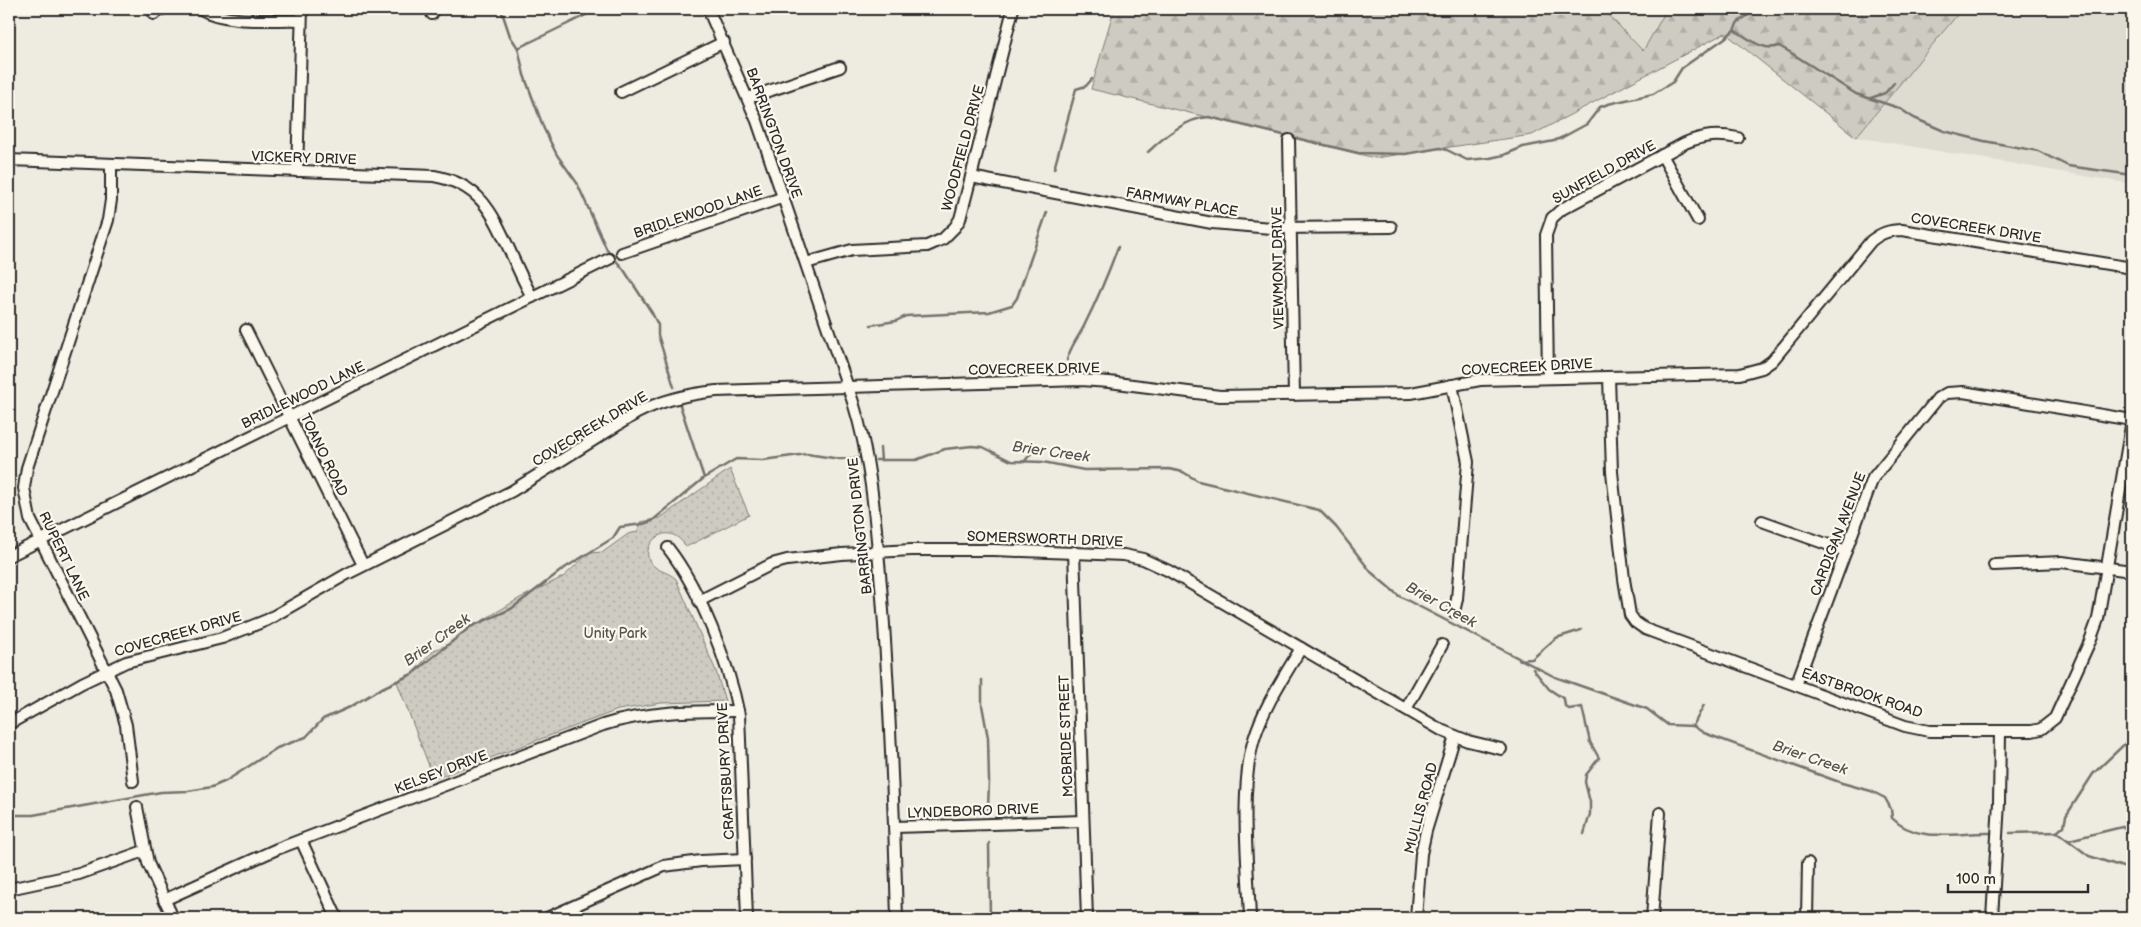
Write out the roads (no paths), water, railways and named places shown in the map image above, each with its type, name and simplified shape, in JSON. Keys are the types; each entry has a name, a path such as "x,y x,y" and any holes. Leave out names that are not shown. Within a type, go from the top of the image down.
{"street":[{"path":"201,9 226,18 301,20"},
{"path":"297,171 302,9"},
{"name":"BARRINGTON DRIVE","path":"708,9 748,98 784,197 848,387 861,428 868,459 890,698 897,918"},
{"name":"WOODFIELD DRIVE","path":"806,263 852,250 927,246 948,236 960,219 1013,9"},
{"path":"621,92 724,42"},
{"path":"748,98 840,67"},
{"name":"SUNFIELD DRIVE","path":"1548,378 1546,235 1552,218 1562,209 1685,143 1716,134 1738,138"},
{"name":"VIEWMONT DRIVE","path":"1289,140 1294,396"},
{"path":"1662,155 1698,220"},
{"name":"VICKERY DRIVE","path":"9,160 434,176 460,183 478,196 490,212 532,297"},
{"name":"RUPERT LANE","path":"111,165 111,200 108,220 25,478 27,509 41,541 106,670 123,710 133,781"},
{"name":"FARMWAY PLACE","path":"971,177 1239,227 1391,227"},
{"name":"BRIDLEWOOD LANE","path":"622,253 784,197"},
{"name":"COVECREEK DRIVE","path":"9,724 106,670 141,657 185,648 237,633 292,607 363,565 512,491 637,413 659,403 695,393 1081,380 1220,396 1294,396 1411,393 1480,380 1740,374 1762,368 1781,353 1871,241 1879,235 1892,230 1902,230 2132,268"},
{"name":"BRIDLEWOOD LANE","path":"9,556 609,259"},
{"name":"TOANO ROAD","path":"246,330 363,565"},
{"name":"EASTBROOK ROAD","path":"1609,377 1612,472 1624,579 1630,615 1635,622 1645,629 1906,726 1921,729 2000,732 2032,731 2041,729 2055,718 2098,619 2132,420"},
{"path":"1452,384 1468,462 1457,600 1454,612"},
{"name":"CARDIGAN AVENUE","path":"1796,685 1873,478 1934,402 1942,395 1963,392 2132,420"},
{"path":"1762,521 1846,551"},
{"name":"CRAFTSBURY DRIVE","path":"668,548 682,565 699,601 726,667 738,711 747,918"},
{"name":"SOMERSWORTH DRIVE","path":"699,601 772,564 787,560 878,552 994,550 1124,555 1161,567 1455,736 1501,749"},
{"name":"MCBRIDE STREET","path":"1074,552 1087,918"},
{"path":"1994,565 2062,562 2132,571"},
{"path":"1406,709 1442,645"},
{"path":"1250,918 1247,780 1250,756 1261,721 1301,648"},
{"name":"KELSEY DRIVE","path":"164,900 301,840 621,720 662,713 738,711"},
{"path":"1992,918 1998,823 2000,732"},
{"name":"MULLIS ROAD","path":"1416,918 1423,846 1455,736"},
{"path":"137,807 144,851 173,918"},
{"path":"1652,918 1660,813"},
{"name":"LYNDEBORO DRIVE","path":"895,827 1083,821"},
{"path":"301,840 337,918"},
{"path":"9,889 79,874 144,851"},
{"path":"546,918 664,866 701,861 745,859"},
{"path":"1807,918 1808,863"}],"waterway":[{"path":"501,9 510,36 518,48 524,75 544,129 557,155 577,183 607,250 624,270 658,325 658,335 674,387"},
{"path":"1148,152 1168,135 1184,125 1200,118 1209,117 1358,153 1406,154 1440,148 1467,160 1504,155 1523,147 1554,141 1563,137 1587,124 1600,107 1653,94 1673,82 1682,68 1725,38 1734,30 1738,22 1757,9"},
{"path":"518,48 590,13"},
{"path":"1734,30 1761,46 1779,46 1856,94 1899,108 1914,118 1944,131 2038,151 2068,166 2132,175"},
{"path":"1054,169 1076,89 1086,86 1092,79"},
{"path":"1871,98 1885,93 1894,83"},
{"path":"871,325 896,321 906,316 989,312 1012,305 1017,298 1047,212"},
{"path":"1067,360 1098,297 1118,247"},
{"path":"680,405 704,478"},
{"name":"Brier Creek","path":"876,460 916,460 945,449 972,446 983,447 1011,461 1043,462 1084,470 1169,469 1183,472 1198,481 1319,510 1336,527 1371,572 1399,596 1555,677 1647,709 1668,725 1693,726 1704,733 1842,783 1871,791 1885,798 1891,809 1892,818 1902,826 1913,831 1938,835 1990,833"},
{"path":"1024,462 1037,446"},
{"path":"880,448 881,460"},
{"name":"Brier Creek","path":"9,815 33,815 161,792 188,791 212,787 226,781 277,748 306,737 323,719 412,674 470,627 511,609 563,569 613,538 620,527 652,521 704,478 736,459 763,460 807,454 840,459 860,458"},
{"path":"1519,660 1532,659 1556,638 1581,630"},
{"path":"1533,669 1549,689 1564,699 1565,706 1569,709 1582,707 1590,742 1599,758 1586,775 1585,782 1590,802 1590,814 1584,834"},
{"path":"982,680 982,705 988,738 988,809"},
{"path":"1693,726 1704,705"},
{"path":"2057,832 2064,826 2066,816 2093,774 2132,737"},
{"path":"2069,840 2122,827 2132,828"},
{"name":"Brier Creek","path":"2010,833 2057,832 2089,856 2132,870"},
{"path":"989,843 990,918"}],"park label":[{"name":"Unity Park","path":"615,633"}]}
